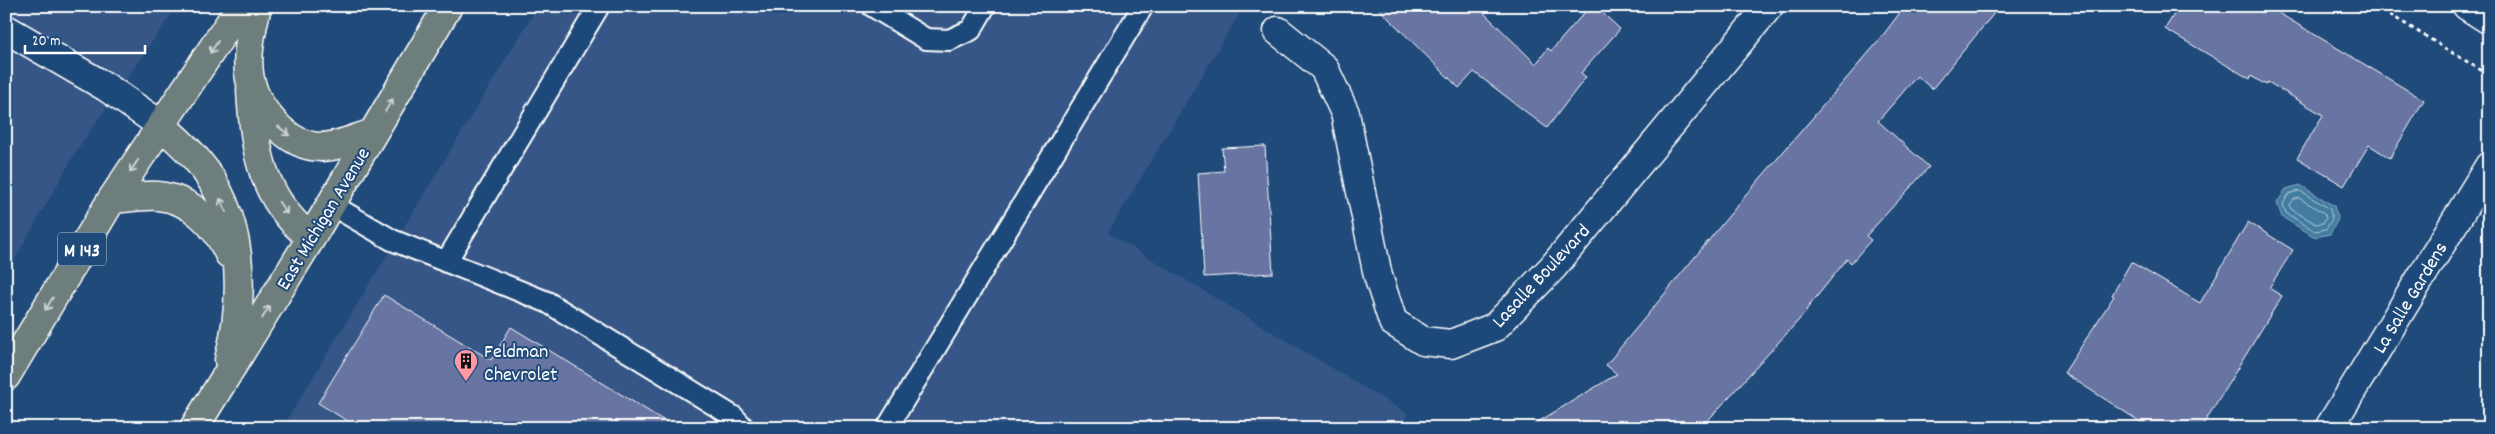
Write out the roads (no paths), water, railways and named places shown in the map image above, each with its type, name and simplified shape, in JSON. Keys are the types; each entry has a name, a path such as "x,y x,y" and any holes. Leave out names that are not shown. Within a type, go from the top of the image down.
{"main road":[{"path":"223,381 234,342 239,286 233,231 220,197 197,160 161,125 241,6"},
{"path":"257,6 250,52 255,142 262,169 284,211 296,226 311,238"},
{"name":"East Michigan Avenue","path":"194,428 311,238 448,6"},
{"path":"250,79 256,96 274,123 295,140 307,145 331,146 373,133"},
{"name":"M 143","path":"6,376 112,199 161,125"},
{"path":"112,199 158,196 169,198 197,211 216,229 223,240 239,286"}],"street":[{"name":"Lasalle Boulevard","path":"1278,31 1324,68 1345,113 1378,276 1392,322 1423,341 1451,344 1496,327 1553,267 1769,6"},
{"path":"2467,6 2489,20"},
{"path":"6,29 106,88 161,125"},
{"name":"La Salle Gardens","path":"2329,428 2489,166"}],"lane":[{"path":"446,262 599,6"},
{"path":"872,6 926,39 949,40 971,30 985,6"},
{"path":"887,428 1144,6"},
{"path":"330,204 392,240 547,302 734,417 744,428"}],"water":[{"path":"2300,185 2334,206 2338,219 2330,234 2315,237 2282,217 2277,203 2286,189"}],"place":[{"name":"Feldman Chevrolet","path":"466,382"}]}
